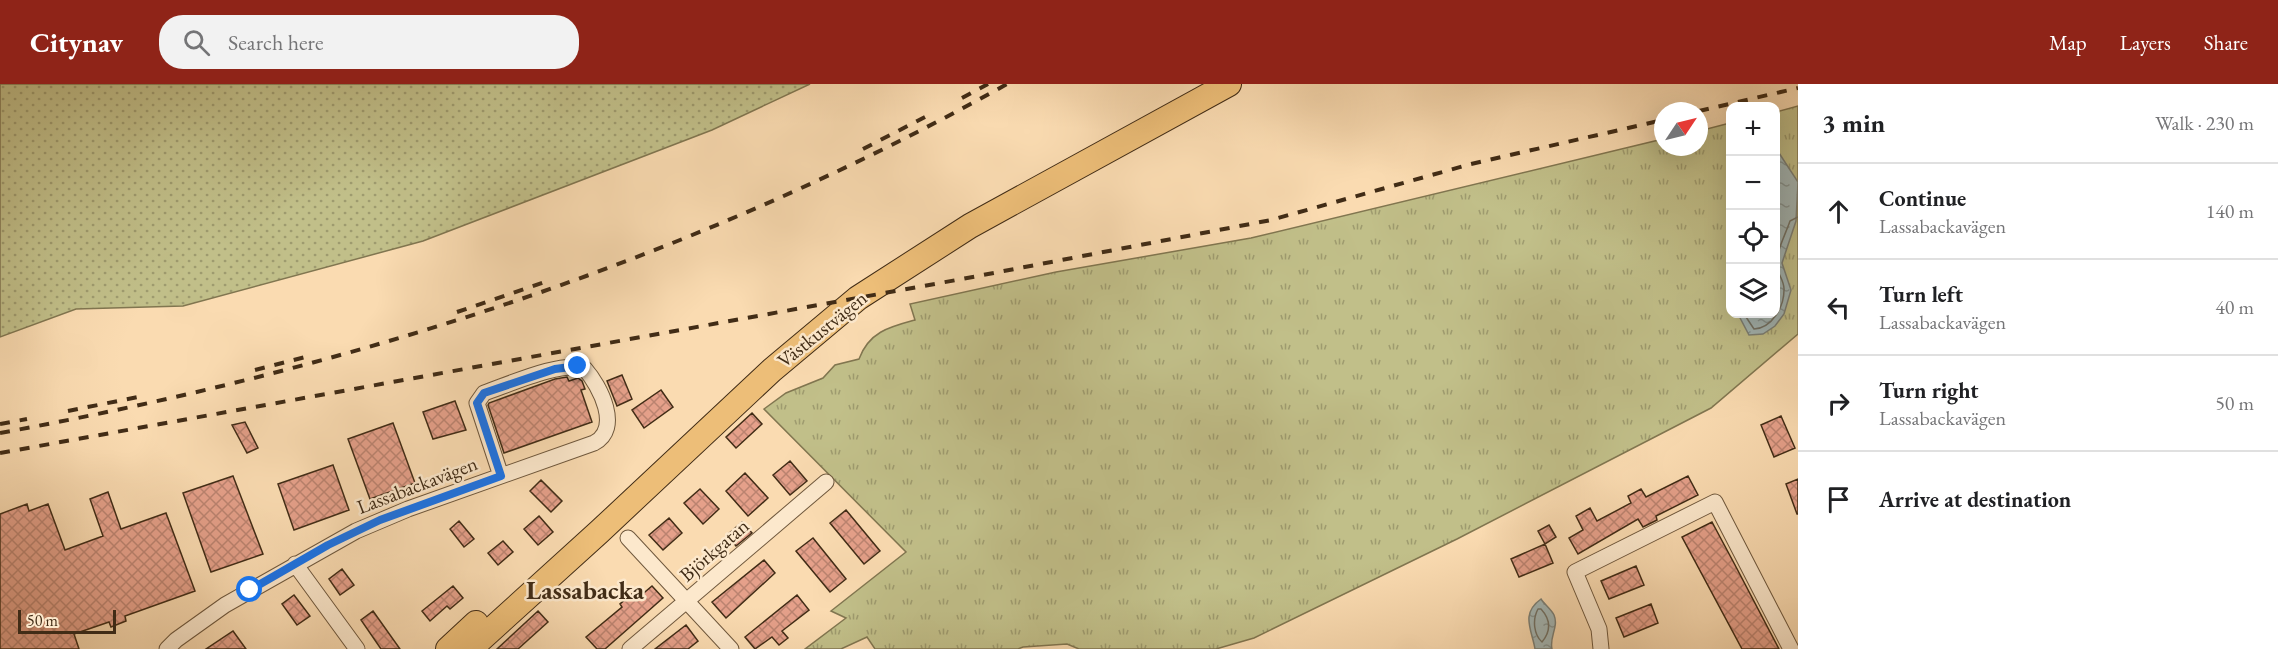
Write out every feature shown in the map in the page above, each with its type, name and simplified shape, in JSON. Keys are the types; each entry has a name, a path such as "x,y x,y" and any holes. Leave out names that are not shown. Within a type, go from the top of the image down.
{"main road":[{"name":"Västkustvägen","path":"448,649 760,363 862,279 964,214 1194,84"},
{"name":"Västkustvägen","path":"470,649 772,370 858,298 970,226 1229,84"}],"street":[{"name":"Lassabackavägen","path":"167,649 209,615 295,564 380,520 594,443 604,436 608,418 597,384 585,369 568,366 555,369 484,393 479,398 477,403 501,476"},
{"name":"Björkgatan","path":"630,649 826,482"},
{"path":"1601,649 1599,629 1575,572 1715,502 1791,649"},
{"path":"628,538 731,649"},
{"path":"295,564 357,649"}],"green space":[{"path":"0,84 810,84 712,130 423,241 183,306 76,309 0,337"},
{"path":"1798,106 1798,334 1711,408 1457,539 1254,638 1216,649 1079,649 1067,644 1018,649 875,649 867,637 841,649 805,649 846,618 831,611 906,552 764,409 786,393 823,378 835,365 859,359 868,342 881,332 915,320 910,304 1056,272 1251,238 1654,141 1654,156 1708,156 1708,129 1726,124 1726,318 1780,318 1780,111"}],"water":[{"path":"1780,155 1798,182 1796,221 1782,263 1791,290 1784,314 1775,326 1763,334 1749,335 1740,318 1780,318"},
{"path":"1541,599 1553,613 1555,619 1552,649 1535,649 1530,629 1531,610"}],"building":[{"path":"622,375 632,399 617,406 607,381"},
{"path":"567,377 569,381 578,378 582,381 585,389 581,390 592,422 504,453 489,403 555,379"},
{"path":"661,390 673,407 644,428 632,410"},
{"path":"455,401 466,430 433,439 423,412"},
{"path":"752,413 762,424 736,448 726,437"},
{"path":"1781,416 1795,448 1774,457 1761,425"},
{"path":"245,422 258,448 247,453 232,425"},
{"path":"393,423 415,483 370,499 348,439"},
{"path":"790,461 807,481 790,495 773,475"},
{"path":"333,465 349,510 294,530 278,484"},
{"path":"745,473 768,498 748,516 726,491"},
{"path":"233,476 263,554 211,572 183,493"},
{"path":"1688,476 1698,495 1656,516 1657,520 1643,527 1638,519 1578,554 1569,538 1583,530 1576,516 1590,508 1597,521 1631,503 1628,496 1641,489 1646,497"},
{"path":"1798,479 1798,514 1797,514 1786,484"},
{"path":"541,480 562,501 551,512 530,491"},
{"path":"700,489 719,509 703,524 684,503"},
{"path":"108,492 121,529 166,513 195,591 125,616 126,621 111,627 109,622 74,634 79,649 0,649 0,514 27,504 29,511 48,504 65,550 103,536 90,499"},
{"path":"846,510 880,551 864,564 830,523"},
{"path":"539,516 553,532 538,545 524,529"},
{"path":"669,518 682,533 663,550 649,535"},
{"path":"459,521 474,539 464,547 450,529"},
{"path":"742,522 752,533 736,546 727,535"},
{"path":"1712,522 1779,649 1742,649 1682,537"},
{"path":"1549,525 1556,537 1545,544 1538,531"},
{"path":"813,538 846,579 830,592 796,551"},
{"path":"503,541 513,552 498,565 488,553"},
{"path":"1545,544 1553,563 1519,577 1511,559"},
{"path":"764,560 775,573 726,618 712,602"},
{"path":"1636,566 1644,585 1609,599 1601,581"},
{"path":"342,569 354,585 340,595 329,579"},
{"path":"453,586 463,598 450,609 447,606 430,621 422,611"},
{"path":"652,586 663,598 605,649 597,649 586,637 622,607 620,604 634,592 639,597"},
{"path":"294,595 310,616 297,625 282,604"},
{"path":"797,595 809,610 782,631 788,638 779,645 772,637 755,649 745,637"},
{"path":"1651,604 1658,623 1624,637 1616,618"},
{"path":"373,611 400,649 381,649 361,620"},
{"path":"538,611 548,622 518,649 497,649"},
{"path":"686,625 698,641 688,649 655,649"},
{"path":"233,631 246,649 206,649"}],"railway":[{"path":"962,98 988,84"},
{"path":"0,433 131,407 261,376 390,341 518,300 643,254 767,203 888,147 1007,84"},
{"path":"1708,109 1798,88"},
{"path":"863,149 925,117"},
{"path":"0,453 962,279 1271,220 1471,164 1654,122"},
{"path":"457,312 548,281"},
{"path":"255,370 313,355"},
{"path":"68,411 138,397"},
{"path":"0,424 27,419"}],"district":[{"name":"Lassabacka","path":"585,590"}],"route":[{"path":"250,590 328,545 380,520 501,476 477,403 479,398 484,393 555,369 578,366"}]}
